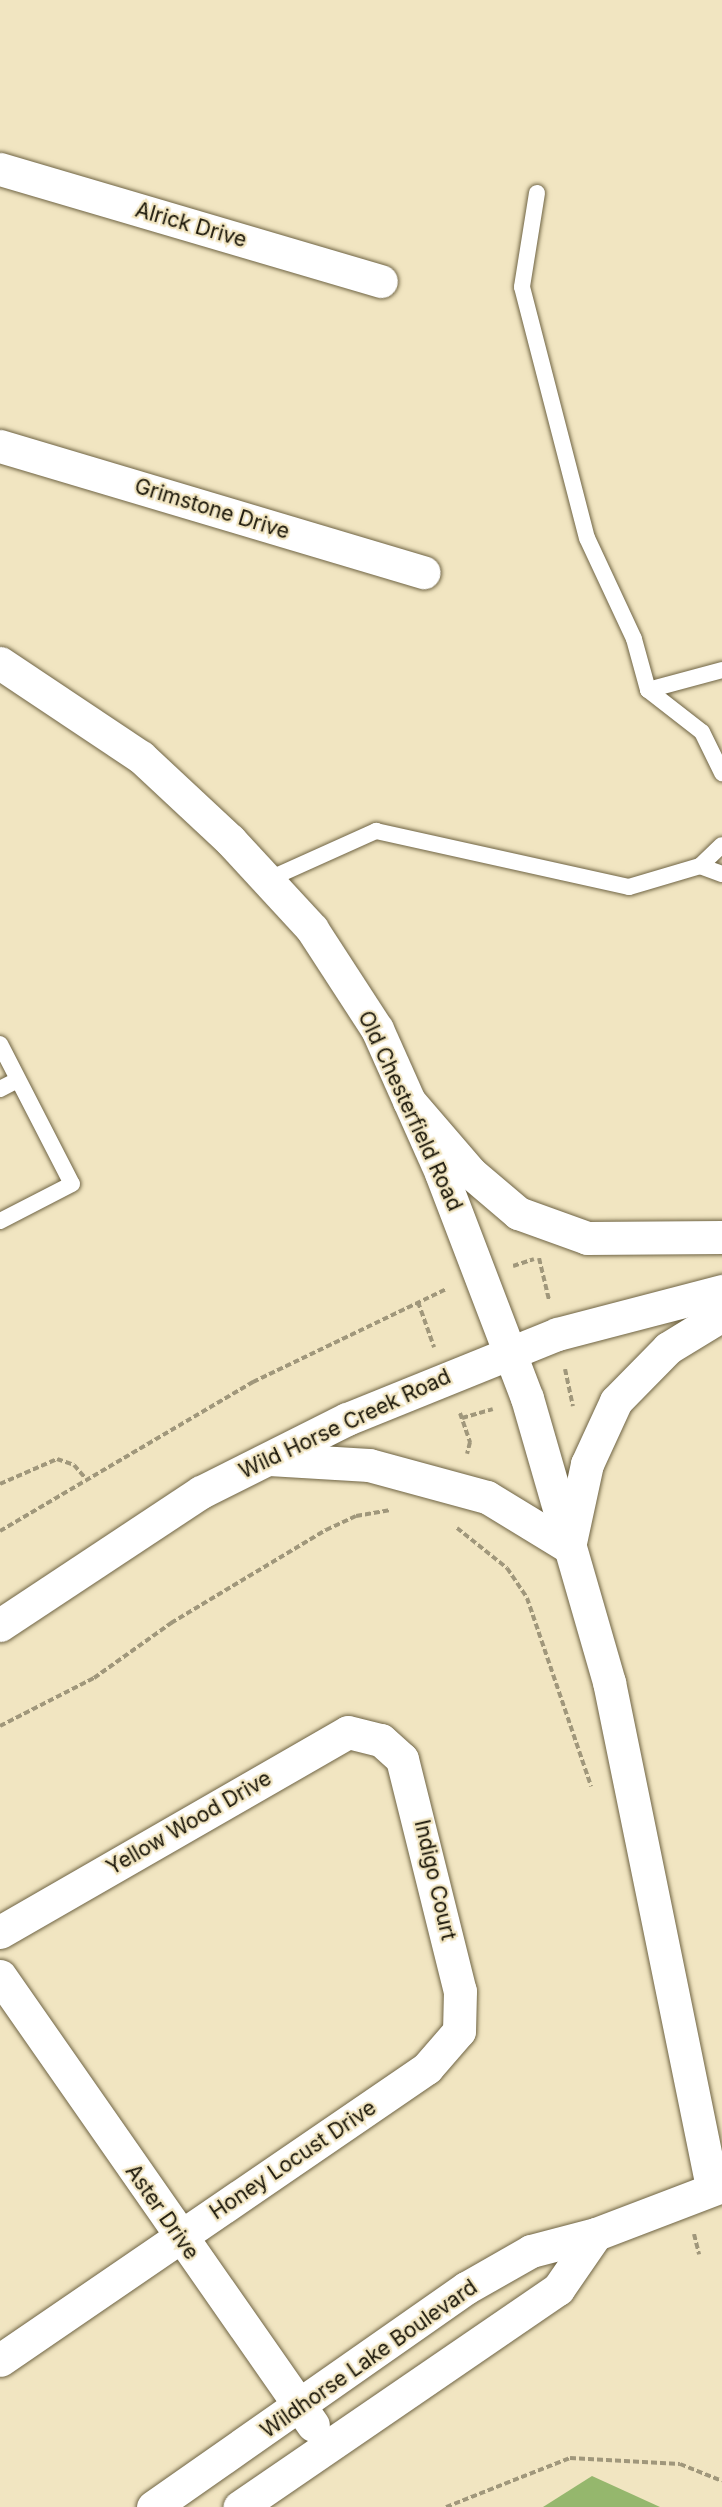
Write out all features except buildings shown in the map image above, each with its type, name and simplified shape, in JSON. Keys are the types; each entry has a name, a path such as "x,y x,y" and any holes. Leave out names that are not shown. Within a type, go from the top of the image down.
{"street":[{"name":"Alrick Drive","path":"0,169 381,281"},
{"name":"Grimstone Drive","path":"0,446 424,572"},
{"name":"Old Chesterfield Road","path":"0,663 141,757 267,880 312,929 377,1029 483,1276 511,1351 609,1682 707,2190"},
{"path":"409,1101 479,1180 518,1212 587,1238 722,1237"},
{"name":"Wild Horse Creek Road","path":"0,1625 201,1492 267,1459 511,1351 722,1291"},
{"path":"267,1459 369,1465 487,1497 569,1547 587,1464 616,1401 668,1348 722,1315"},
{"name":"Yellow Wood Drive","path":"0,1932 348,1732 381,1740"},
{"name":"Indigo Court","path":"381,1740 402,1759 414,1789 460,1991 459,2031"},
{"name":"Aster Drive","path":"0,1976 179,2238 328,2446"},
{"name":"Honey Locust Drive","path":"0,2360 427,2068 459,2031"},
{"name":"Wildhorse Lake Boulevard","path":"153,2507 301,2408 466,2288 531,2251 596,2234 707,2190"},
{"path":"240,2507 558,2289 596,2234"}],"lane":[{"path":"537,193 522,287 588,538 634,639 648,690 702,732 722,773"},
{"path":"648,690 722,670"},
{"path":"267,880 375,831 629,887 700,866 722,844"},
{"path":"700,866 722,874"},
{"path":"0,1044 72,1185 0,1221"},
{"path":"0,1089 18,1080"}],"path":[{"path":"0,1531 253,1382 392,1318 425,1296 539,1257 554,1225"},
{"path":"0,1485 57,1459 74,1465 86,1479"},
{"path":"0,1726 94,1678 171,1623 326,1530 356,1516 400,1510"},
{"path":"454,1526 507,1568 527,1598 594,1797"},
{"path":"699,2254 707,2190"},
{"path":"446,2507 570,2458 680,2464 722,2481"}],"shaded area":[{"path":"592,2476 660,2507 543,2507"}]}
